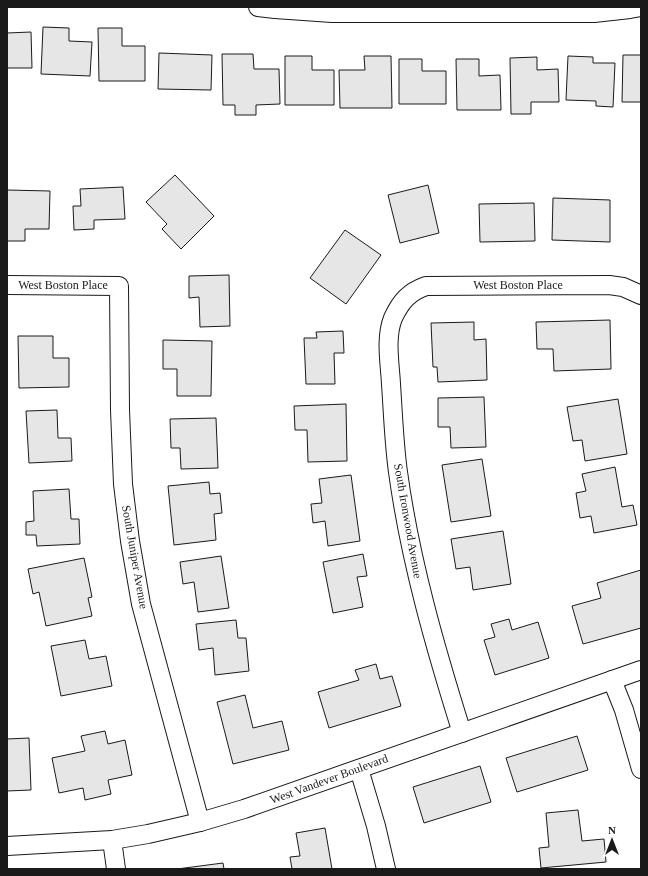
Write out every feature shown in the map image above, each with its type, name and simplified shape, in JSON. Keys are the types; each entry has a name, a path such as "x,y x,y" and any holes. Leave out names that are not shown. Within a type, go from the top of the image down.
{"street":[{"path":"258,7 275,10 332,13 469,10 594,13 630,10 641,7"},
{"name":"West Boston Place","path":"7,285 119,286"},
{"name":"West Boston Place","path":"401,306 406,297 414,290 426,286 609,285 623,286 641,295"},
{"name":"South Juniper Avenue","path":"119,286 120,425 123,484 130,541 141,604 200,822"},
{"name":"South Ironwood Avenue","path":"401,306 393,319 389,337 393,421 398,472 422,593 439,658 462,732"},
{"name":"West Vandever Boulevard","path":"7,846 112,840 148,834 200,822 244,809 641,670"},
{"path":"612,680 624,710 641,768"},
{"path":"358,769 376,826 386,869"},
{"path":"112,840 116,869"}],"building":[{"path":"43,27 69,28 69,41 92,42 90,76 41,74"},
{"path":"98,28 122,28 122,46 145,46 145,81 99,81"},
{"path":"31,32 32,68 7,68 7,33"},
{"path":"159,53 212,55 211,90 158,89"},
{"path":"222,54 253,54 254,69 279,69 280,104 256,105 256,115 235,115 235,105 223,105"},
{"path":"623,55 641,55 641,102 622,102"},
{"path":"285,56 312,56 312,70 334,70 334,105 285,105"},
{"path":"364,56 391,56 392,108 340,108 339,70 365,70"},
{"path":"568,56 593,57 593,63 615,63 613,107 596,106 596,101 566,100"},
{"path":"537,57 537,70 558,69 559,102 531,102 531,114 511,114 510,58"},
{"path":"399,59 422,59 422,71 446,71 446,104 399,104"},
{"path":"456,59 479,59 479,76 500,75 501,110 457,110"},
{"path":"175,175 214,216 181,249 162,229 167,224 146,202"},
{"path":"428,185 439,233 400,243 388,195"},
{"path":"123,187 125,219 94,220 94,229 74,230 73,206 81,206 80,189"},
{"path":"7,190 50,191 49,229 25,229 25,241 7,241"},
{"path":"553,198 610,200 610,242 552,240"},
{"path":"534,203 535,241 480,242 479,204"},
{"path":"345,230 381,255 346,304 310,278"},
{"path":"229,275 230,326 200,327 199,297 189,298 189,276"},
{"path":"610,320 611,369 554,371 553,349 537,349 536,322"},
{"path":"474,322 474,340 486,339 487,380 438,382 437,367 433,367 431,323"},
{"path":"343,331 344,353 334,353 335,384 306,384 304,338 317,338 316,332"},
{"path":"18,336 53,336 53,358 69,358 69,387 19,388"},
{"path":"163,340 212,341 211,396 177,396 177,369 163,369"},
{"path":"484,397 486,447 451,448 450,427 438,427 438,398"},
{"path":"618,399 627,454 585,461 582,440 573,441 567,407"},
{"path":"346,404 347,461 308,462 307,430 295,430 294,406"},
{"path":"57,410 58,438 71,438 72,461 29,463 26,411"},
{"path":"216,418 218,468 181,469 180,448 171,448 170,419"},
{"path":"482,459 491,516 451,522 442,465"},
{"path":"615,467 622,507 633,505 637,525 594,533 591,516 580,518 576,493 586,491 582,474"},
{"path":"351,475 360,541 328,546 325,521 313,523 311,504 322,503 319,479"},
{"path":"209,482 210,494 220,493 222,513 214,514 216,540 174,545 168,486"},
{"path":"69,489 71,519 79,519 80,544 37,546 36,535 26,535 26,522 34,521 33,491"},
{"path":"503,531 511,584 473,590 470,567 456,569 451,539"},
{"path":"363,554 367,576 357,577 363,607 333,613 323,562"},
{"path":"221,556 229,608 198,612 194,582 183,584 180,562"},
{"path":"84,558 92,597 88,598 92,616 46,626 39,592 33,594 28,569"},
{"path":"641,570 641,628 583,644 572,606 601,598 597,583"},
{"path":"509,619 512,630 538,622 549,658 495,675 484,640 495,637 491,624"},
{"path":"236,620 238,638 246,638 249,671 215,675 213,648 199,650 196,624"},
{"path":"85,640 89,659 106,656 112,686 61,696 51,646"},
{"path":"376,664 380,679 392,676 401,706 329,728 318,692 359,680 355,670"},
{"path":"245,695 253,728 282,721 289,750 233,764 217,702"},
{"path":"105,731 108,744 125,740 132,775 108,780 111,794 85,800 83,788 59,793 52,758 85,751 81,736"},
{"path":"577,736 588,770 517,792 506,758"},
{"path":"29,738 31,790 7,791 7,739"},
{"path":"480,766 491,802 424,823 413,787"},
{"path":"578,810 582,841 604,839 606,862 541,868 539,848 549,847 546,813"},
{"path":"325,828 332,869 292,869 290,857 300,856 296,833"},
{"path":"223,863 224,869 177,869"}]}
